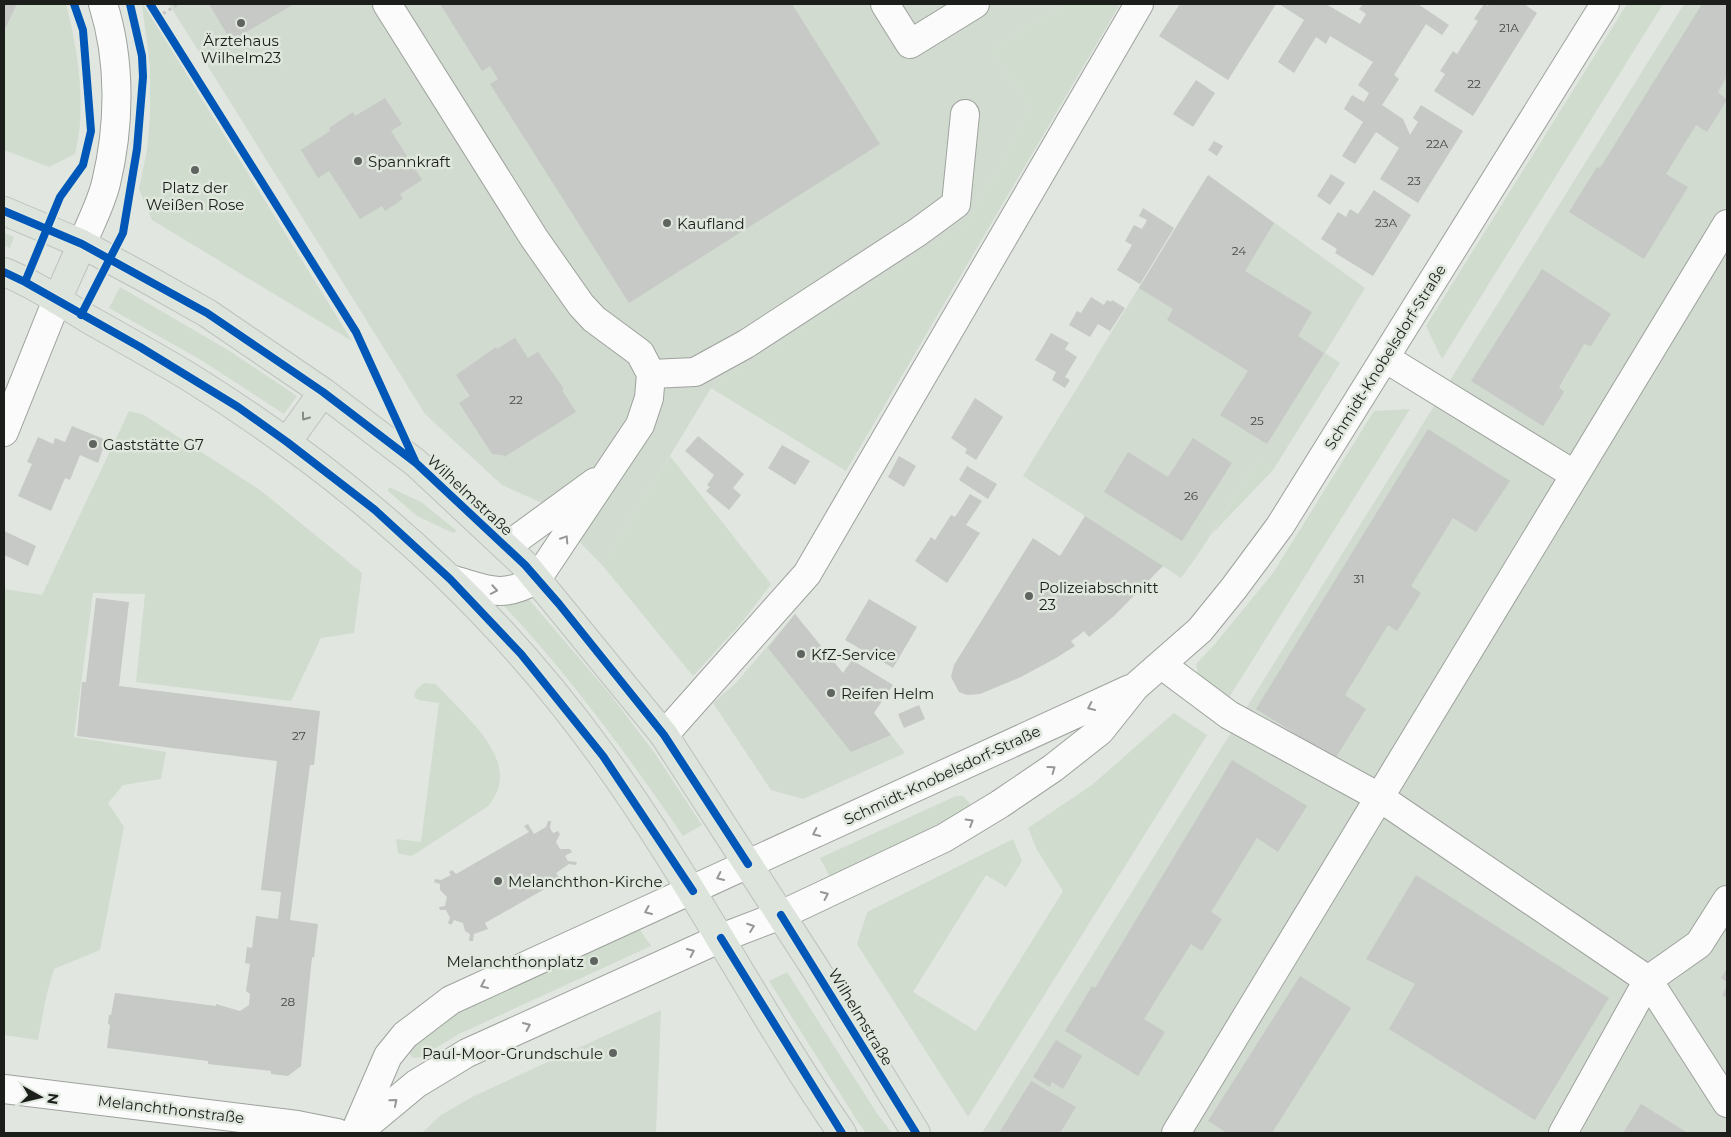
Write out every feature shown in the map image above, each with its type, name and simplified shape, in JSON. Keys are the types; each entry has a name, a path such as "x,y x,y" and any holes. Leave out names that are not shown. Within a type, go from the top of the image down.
{"main road":[{"name":"Wilhelmstraße","path":"4,211 82,244 207,313 323,392 416,464 506,547 537,579 664,734 781,915 916,1133"},
{"path":"57,300 82,244"},
{"path":"4,272 57,300 182,372 287,442 375,510 450,579 521,654 603,756 692,891 842,1133"},
{"path":"287,442 323,392"}],"street":[{"path":"82,244 106,184 115,132 116,80 110,27 103,4"},
{"path":"387,4 534,238 581,305 594,319 640,353 651,374 649,398 640,425 537,579 511,591 496,591 450,579"},
{"path":"885,4 910,44 975,4"},
{"path":"664,734 807,574 1139,4"},
{"name":"Schmidt-Knobelsdorf-Straße","path":"781,915 944,838 1000,804 1053,768 1100,731 1136,686 1200,630 1258,557 1605,4"},
{"path":"651,374 695,372 746,344 918,232 956,204 964,114"},
{"path":"1176,1133 1727,224"},
{"path":"4,432 57,300"},
{"path":"1384,358 1575,475"},
{"path":"506,547 611,470"},
{"path":"1162,665 1229,715 1379,797 1648,980 1727,1103"},
{"name":"Schmidt-Knobelsdorf-Straße","path":"748,864 1136,686"},
{"path":"356,1133 388,1056 405,1035 451,1000 748,864"},
{"path":"1563,1133 1648,980 1699,944 1727,900"},
{"path":"356,1133 416,1084 467,1053 721,938 781,915"},
{"path":"388,1056 416,1084"},
{"name":"Melanchthonstraße","path":"4,1089 298,1124 337,1133"}],"path":[{"path":"158,17 178,4"}],"shaded area":[{"path":"169,4 1065,4 991,50 1032,108 969,221 711,388 603,566 542,503 502,485 425,414"},
{"path":"1684,4 1727,4 1727,1133 982,1133"},
{"path":"1208,175 1365,288 1325,353 1340,363 1273,470 1258,461 1181,578 1023,476"},
{"path":"795,614 905,753 803,799 771,790 713,703 736,683"},
{"name":"Paul-Moor-Grundschule","path":"661,1010 656,1133 422,1133 441,1115 474,1096"}],"green space":[{"path":"17,4 66,4 74,41 81,98 79,136 75,154 49,167 4,150 4,31"},
{"name":"Platz der Weißen Rose","path":"142,4 352,341 152,220 139,189 147,150 150,117 150,66"},
{"path":"1065,4 1120,4 846,471 711,388 969,221 1032,108 991,50"},
{"path":"1627,4 1663,4 1442,359 1426,326"},
{"path":"4,233 14,237 10,248 4,245"},
{"path":"120,287 228,350 297,396 284,414 201,360 109,308"},
{"path":"1410,409 1228,699 1199,680 1196,664 1215,644 1273,573 1374,411"},
{"path":"129,411 144,415 260,490 362,573 354,633 321,638 291,701 136,682 145,594 93,593 74,737 166,752 161,779 123,785 108,803 124,827 100,950 54,969 46,997 38,1040 4,1035 4,589 42,595"},
{"path":"670,456 771,584 743,621 693,676 603,566"},
{"path":"1258,461 1273,470 1211,535"},
{"path":"389,487 421,502 457,531 453,533 417,516 388,491"},
{"path":"525,595 610,694 656,755 702,825 683,836 576,689 504,606"},
{"path":"424,683 436,684 475,725 496,757 500,774 497,790 487,807 410,856 398,853 396,839 421,842 439,703 418,700 414,696 416,690"},
{"path":"1174,713 1207,735 968,1117 857,944 867,912 1013,839 1022,861 1006,887 986,875 913,992 976,1031 1063,891 1037,850 1028,828 1092,785"},
{"path":"956,796 963,796 970,803 966,813 831,879 820,858"},
{"path":"638,927 651,946 459,1034 421,1057 413,1058 409,1053 421,1038 444,1021 476,1002"},
{"path":"787,972 876,1112 892,1133 866,1133 858,1122 769,981"}],"building":[{"path":"4,4 17,4 4,31"},
{"name":"Ärztehaus Wilhelm23","path":"209,4 294,4 231,41"},
{"name":"Kaufland","path":"440,4 792,4 880,144 629,303 490,84 498,79 490,66 482,71"},
{"path":"1180,4 1276,4 1228,80 1159,36"},
{"path":"1279,4 1326,4 1360,24 1366,14 1359,9 1363,4 1418,4 1449,25 1442,35 1426,24 1394,75 1399,79 1382,105 1403,119 1410,135 1418,122 1413,118 1421,105 1463,131 1418,203 1380,179 1399,148 1376,132 1355,164 1342,156 1363,122 1344,109 1352,95 1364,102 1369,93 1358,85 1373,62 1330,36 1326,44 1316,37 1294,73 1278,62 1304,20"},
{"path":"1484,4 1488,6 1489,4 1524,4 1537,13 1473,116 1434,91 1445,74 1440,71 1453,51 1457,54 1478,21 1474,19"},
{"path":"1702,4 1727,4 1727,76 1718,92 1727,100 1707,132 1696,125 1666,174 1688,187 1644,259 1569,212 1597,167 1600,168"},
{"path":"1196,80 1215,93 1193,127 1173,114"},
{"name":"Spannkraft","path":"385,98 402,124 391,131 422,180 400,194 403,199 385,211 382,206 360,219 329,171 318,178 301,150 330,131 329,128 353,112 355,116"},
{"path":"1214,141 1223,146 1217,156 1208,150"},
{"path":"1331,174 1345,183 1330,205 1317,196"},
{"path":"1208,175 1274,223 1245,271 1312,312 1298,336 1324,353 1267,444 1220,415 1248,371 1167,320 1173,309 1139,288"},
{"path":"1374,190 1411,215 1373,276 1335,253 1337,249 1321,239 1338,212 1346,217 1350,209 1358,214"},
{"path":"1143,208 1174,228 1140,284 1117,270 1132,245 1125,241 1134,225 1142,229 1147,220 1139,216"},
{"path":"1542,269 1611,314 1591,346 1584,344 1559,387 1564,392 1543,426 1471,381"},
{"path":"1091,297 1104,305 1107,300 1111,302 1112,300 1125,308 1110,331 1098,324 1090,337 1069,325 1077,311 1081,313"},
{"path":"1051,333 1069,343 1065,349 1077,357 1065,377 1070,380 1065,388 1052,380 1056,372 1035,360"},
{"path":"515,338 528,358 538,352 564,389 562,390 576,412 504,457 503,455 492,454 459,403 470,396 456,375 496,347 497,349"},
{"path":"975,398 1003,417 976,460 965,453 967,449 951,438"},
{"path":"72,426 106,440 98,463 80,455 70,480 65,478 51,511 18,496 32,464 27,462 38,437 53,444 55,438 65,442"},
{"path":"1428,429 1510,481 1476,532 1453,518 1411,586 1421,593 1397,631 1388,625 1345,695 1366,709 1335,759 1256,709"},
{"path":"698,436 744,474 733,488 741,495 729,510 706,491 710,487 707,485 714,475 685,451"},
{"path":"1193,438 1232,463 1182,541 1104,492 1128,452 1168,477"},
{"path":"782,445 810,461 795,485 768,468"},
{"path":"899,456 916,466 904,487 888,477"},
{"path":"967,466 997,484 988,499 959,480"},
{"path":"970,494 982,501 966,525 980,533 947,583 915,561 931,537 935,540 951,515 955,517"},
{"path":"1085,516 1163,566 1114,616 1089,637 1084,631 1071,641 1075,646 1056,658 1021,677 980,694 967,695 959,692 951,677 954,665 1033,538 1060,556"},
{"path":"4,531 36,546 28,566 4,555"},
{"path":"96,598 129,602 119,686 320,711 314,765 310,765 290,920 318,924 314,958 312,957 301,1066 288,1076 271,1074 271,1071 208,1064 208,1061 107,1048 110,1025 108,1024 109,1015 111,1015 115,993 216,1006 216,1004 240,1011 249,1005 250,994 246,991 250,964 245,963 247,947 252,948 256,916 278,919 281,892 261,890 277,761 77,736 82,682 86,682"},
{"path":"869,599 917,627 893,668 845,640"},
{"name":"Reifen Helm","path":"795,614 843,673 852,660 893,685 874,713 891,735 851,752 768,648"},
{"path":"919,705 925,719 904,728 898,714"},
{"path":"1232,760 1307,806 1278,852 1257,838 1211,912 1222,919 1202,951 1191,944 1144,1019 1165,1032 1138,1076 1065,1031 1092,986 1095,988"},
{"name":"Melanchthon-Kirche","path":"548,821 551,821 550,828 553,833 558,831 560,834 556,842 560,849 570,849 572,852 565,856 568,861 577,862 576,865 569,864 556,873 563,883 560,885 557,882 485,923 488,929 474,934 473,941 469,941 470,934 465,931 463,923 454,920 451,925 448,923 450,918 446,910 440,910 439,907 445,906 447,897 440,890 440,884 434,882 435,879 441,880 451,875 449,872 452,870 456,874 529,832 524,826 528,824 534,834 546,827"},
{"path":"1416,875 1609,998 1535,1120 1389,1029 1415,984 1366,959"},
{"path":"1727,968 1727,982 1721,978"},
{"path":"1300,976 1351,1008 1272,1133 1227,1133 1208,1121"},
{"path":"1727,986 1727,998 1722,995"},
{"path":"1056,1040 1082,1056 1063,1089 1052,1082 1050,1087 1033,1077"},
{"path":"1031,1081 1076,1107 1060,1133 999,1133"},
{"path":"1641,1104 1688,1133 1623,1133"}],"cycle path":[{"path":"25,282 60,197 83,165 91,131 83,30 74,4"},
{"path":"81,315 123,233 137,149 143,77 142,56 130,4"},
{"path":"150,4 356,332 415,461"},
{"path":"4,211 82,244 207,313 323,392 416,463 525,565 559,604 664,735 748,864"},
{"path":"4,272 140,347 238,407 375,510 450,579 521,654 603,756 693,891"},
{"path":"781,915 916,1133"},
{"path":"721,938 842,1133"}],"place":[{"name":"Ärztehaus Wilhelm23","path":"241,23"},
{"name":"Spannkraft","path":"358,161"},
{"name":"Platz der Weißen Rose","path":"195,170"},
{"name":"Kaufland","path":"667,223"},
{"name":"Gaststätte G7","path":"93,444"},
{"name":"Polizeiabschnitt 23","path":"1029,596"},
{"name":"KfZ-Service","path":"801,654"},
{"name":"Reifen Helm","path":"831,693"},
{"name":"Melanchthon-Kirche","path":"498,881"},
{"name":"Melanchthonplatz","path":"594,961"},
{"name":"Paul-Moor-Grundschule","path":"613,1053"}]}
